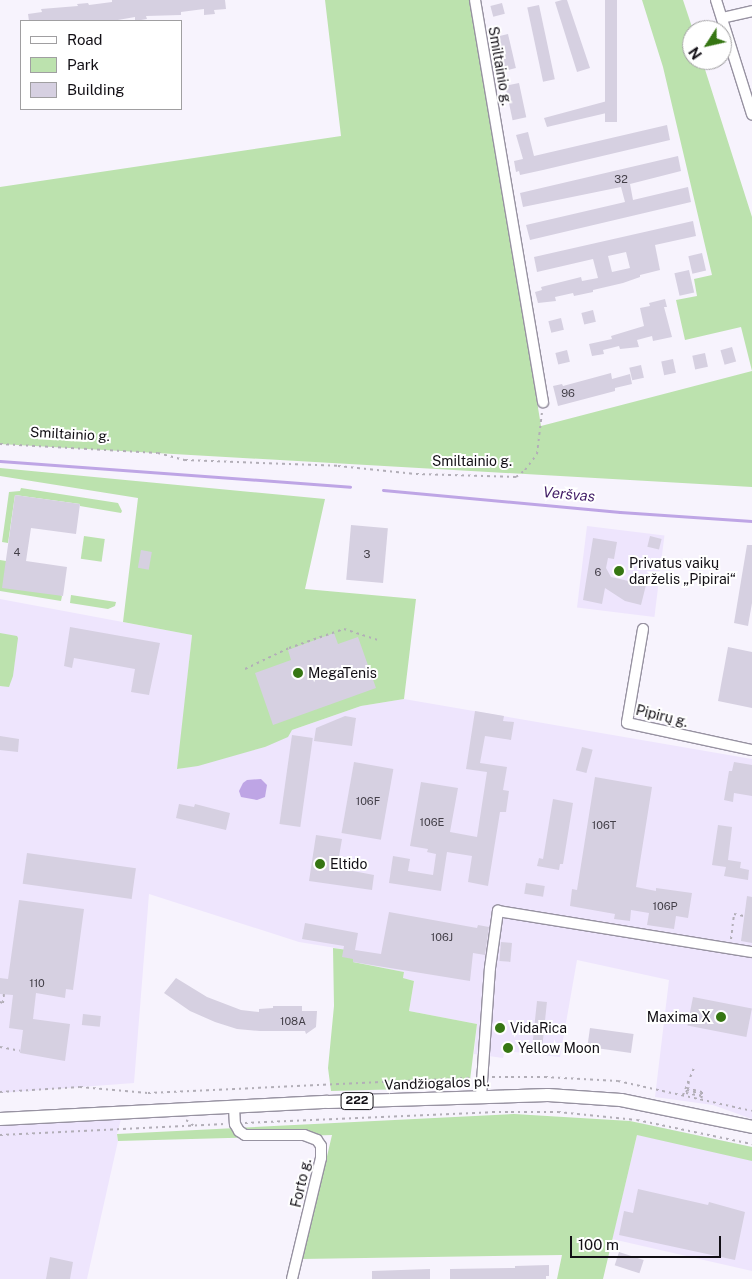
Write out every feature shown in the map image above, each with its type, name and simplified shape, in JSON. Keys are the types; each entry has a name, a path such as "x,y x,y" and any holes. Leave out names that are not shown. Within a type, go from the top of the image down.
{"main road":[{"name":"Vandžiogalos pl.","path":"0,1119 481,1096 548,1095 620,1100 752,1127"}],"street":[{"name":"Smiltainio g.","path":"475,0 543,402"},
{"path":"716,0 752,114"},
{"path":"722,18 752,11"},
{"name":"Pipirų g.","path":"643,629 627,723 752,750"},
{"path":"481,1096 480,1078 490,968 498,911 752,952"},
{"path":"234,1107 235,1124"},
{"name":"Forto g.","path":"235,1124 239,1132 248,1136 304,1135 317,1140 321,1146 321,1158 292,1279"}],"path":[{"name":"Smiltainio g.","path":"0,444 158,453 185,460 338,466 416,474 516,477 525,470 537,454 543,402"},
{"path":"245,669 289,648 344,629 378,640"},
{"path":"730,949 734,914 744,916"},
{"path":"0,1002 3,1003 4,994"},
{"path":"0,1047 20,1051"},
{"path":"683,1095 694,1066"},
{"path":"0,1092 80,1087 148,1093 545,1076 618,1080 752,1111"},
{"path":"687,1082 689,1082 688,1088 702,1092 702,1094 687,1090 686,1093 702,1096 701,1099"},
{"path":"0,1135 492,1112 558,1112 637,1120 752,1144"},
{"path":"186,1120 194,1126"},
{"path":"155,1128 164,1121"}],"shaded area":[{"name":"Privatus vaikų darželis „Pipirai“","path":"587,526 664,536 654,617 577,607"},
{"path":"0,599 192,635 178,769 265,747 292,730 361,706 404,699 752,759 752,1119 713,1105 655,1097 669,980 577,960 560,1057 505,1051 503,1058 474,1054 477,1024 409,1011 414,981 403,978 404,972 353,962 354,951 299,942 149,894 134,1083 0,1093"},
{"path":"261,779 267,785 265,797 257,800 241,797 239,791 243,783 247,780"},
{"path":"123,1112 87,1279 0,1279 0,1119"},
{"path":"640,1123 752,1147 752,1271 612,1239"}],"green space":[{"path":"325,0 471,0 541,426 752,371 752,487 0,444 0,187 341,136"},
{"path":"642,0 683,0 690,20 682,20 682,70 705,70 752,217 752,371 741,327 685,340 676,300 697,296 694,279 712,275 663,67"},
{"path":"0,468 325,499 305,589 416,599 404,699 361,706 292,730 288,737 265,747 198,766 177,769 192,635 123,622 138,498 0,476"},
{"path":"21,488 118,503 122,511 121,513 80,506 80,504 15,495 8,543 2,542 9,492 20,491"},
{"path":"84,536 105,539 102,562 81,559"},
{"path":"0,560 6,561 62,596 61,601 0,591"},
{"path":"71,595 116,602 115,606 108,609 70,603"},
{"path":"0,633 17,636 18,638 13,676 9,687 0,686"},
{"path":"333,948 355,951 353,962 404,972 403,978 414,981 409,1011 477,1024 470,1080 467,1083 445,1088 331,1091 328,1068 334,1006"},
{"path":"514,1114 630,1121 752,1147 752,1161 637,1135 603,1279 557,1279 562,1255 300,1259 309,1233 332,1135 118,1141 117,1134"}],"building":[{"path":"112,0 225,0 226,9 214,10 215,14 204,15 204,9 181,12 181,15 146,16 147,19 141,20 135,20 135,17 118,20 29,20 28,14 42,12 41,9 112,2"},
{"path":"567,0 590,68 577,72 555,2"},
{"path":"605,0 617,0 617,122 605,122"},
{"path":"502,3 505,14 493,17 490,6"},
{"path":"539,5 555,79 543,82 527,7"},
{"path":"508,34 516,68 504,71 496,37"},
{"path":"519,83 526,117 513,120 505,86"},
{"path":"611,100 615,111 547,127 544,118"},
{"path":"667,125 670,140 520,175 519,171 516,172 514,161 523,159 516,135 528,132 534,156"},
{"path":"678,156 681,171 630,184 633,200 688,187 691,202 530,240 526,225 625,202 621,187 523,207 520,193"},
{"path":"693,221 696,236 655,245 660,270 640,275 640,277 623,283 593,290 593,292 574,296 573,293 555,297 556,301 538,303 535,292 542,290 541,287 581,277 582,281 598,278 593,259 537,272 534,257","holes":["626,252 630,268 612,272 608,256"]},
{"path":"702,253 706,271 692,274 688,256"},
{"path":"689,270 694,292 680,296 674,273"},
{"path":"665,299 667,307 664,307 672,337 653,341 652,336 637,340 639,347 620,349 619,346 603,350 604,354 592,356 589,344 612,339 611,336 644,326 640,308 650,306 649,303"},
{"path":"593,310 596,322 584,325 581,313"},
{"path":"561,318 564,330 551,333 548,321"},
{"path":"732,347 736,361 725,365 720,350"},
{"path":"567,350 570,362 558,365 555,353"},
{"path":"705,353 708,367 695,369 692,356"},
{"path":"673,359 676,373 664,375 661,361"},
{"path":"641,365 644,378 632,380 629,368"},
{"path":"611,373 612,379 630,374 632,384 615,388 615,391 558,406 553,386 562,384 563,386"},
{"path":"15,495 80,504 76,534 31,528 26,561 67,567 63,596 2,588"},
{"path":"351,525 388,528 383,583 346,580"},
{"path":"650,536 662,539 659,550 647,547"},
{"path":"593,538 617,542 614,559 608,558 606,568 611,577 646,585 641,605 625,601 605,588 602,604 583,600"},
{"path":"747,545 752,545 752,603 748,626 734,623"},
{"path":"141,550 152,552 149,570 138,568"},
{"path":"70,627 160,643 149,695 131,692 135,669 74,658 72,668 64,666"},
{"path":"334,633 338,644 358,637 376,688 273,725 255,673 291,660 288,650"},
{"path":"728,647 752,652 752,708 718,701"},
{"path":"475,711 504,716 503,721 514,722 511,740 485,736 480,763 507,767 503,790 509,791 506,812 500,812 488,886 468,882 472,856 447,852 441,891 389,883 393,856 410,859 408,871 433,875 436,854 427,852 428,849 410,846 421,782 458,788 450,832 477,837 487,772 466,769"},
{"path":"345,716 356,718 352,746 314,741 316,728"},
{"path":"292,735 313,738 300,827 279,824"},
{"path":"0,736 19,739 18,752 0,750"},
{"path":"582,747 593,750 586,773 576,770"},
{"path":"354,762 393,769 381,840 341,833"},
{"path":"734,762 752,765 752,796 734,793 733,802 724,800 729,771 732,771"},
{"path":"595,777 652,787 636,887 656,891 656,888 692,893 688,918 676,916 674,929 647,925 649,913 631,910 630,921 614,919 615,914 570,906 572,889 577,890"},
{"path":"553,799 573,803 563,864 560,864 559,870 537,866 539,858 543,859"},
{"path":"179,804 194,807 195,804 230,813 226,830 176,818"},
{"path":"718,825 732,827 728,860 741,862 740,868 749,870 748,880 724,876 726,867 712,865"},
{"name":"Eltido","path":"316,835 342,839 337,868 374,875 372,890 309,881"},
{"path":"27,853 136,868 132,899 23,884"},
{"path":"526,883 545,886 543,897 524,894"},
{"path":"747,896 752,897 752,943 741,941"},
{"path":"19,900 84,909 73,990 66,989 65,998 36,993 33,1019 70,1024 65,1061 20,1053 23,1030 9,1028 13,995 0,994 0,978 8,979"},
{"path":"389,912 477,928 478,925 489,927 485,955 473,953 470,981 353,962 353,959 342,957 344,946 302,939 305,923 358,933 355,950 381,954"},
{"path":"501,942 512,943 510,962 499,961"},
{"path":"176,978 207,997 241,1010 259,1012 259,1009 273,1008 273,1006 302,1006 302,1011 317,1011 316,1027 306,1034 305,1031 237,1029 215,1022 190,1011 164,993"},
{"name":"Maxima X","path":"693,997 752,1008 746,1037 687,1025"},
{"path":"537,1001 547,1002 543,1044 533,1043"},
{"path":"83,1014 101,1016 100,1027 82,1025"},
{"path":"590,1028 634,1034 631,1053 587,1047"},
{"path":"638,1189 708,1205 709,1202 745,1212 735,1260 619,1235 624,1211 633,1213"},
{"path":"619,1252 644,1260 639,1273 615,1265"},
{"path":"50,1257 73,1262 70,1279 46,1279"},
{"path":"549,1265 549,1276 546,1276 546,1279 450,1279 450,1269 515,1268 515,1266"},
{"path":"430,1269 430,1279 372,1279 372,1271"}],"waterway":[{"path":"0,461 350,487"},
{"name":"Veršvas","path":"383,490 620,512 752,521"}],"place":[{"name":"Privatus vaikų darželis „Pipirai“","path":"619,571"},
{"name":"MegaTenis","path":"298,673"},
{"name":"Eltido","path":"320,864"},
{"name":"Maxima X","path":"721,1017"},
{"name":"VidaRica","path":"500,1028"},
{"name":"Yellow Moon","path":"508,1048"}]}
